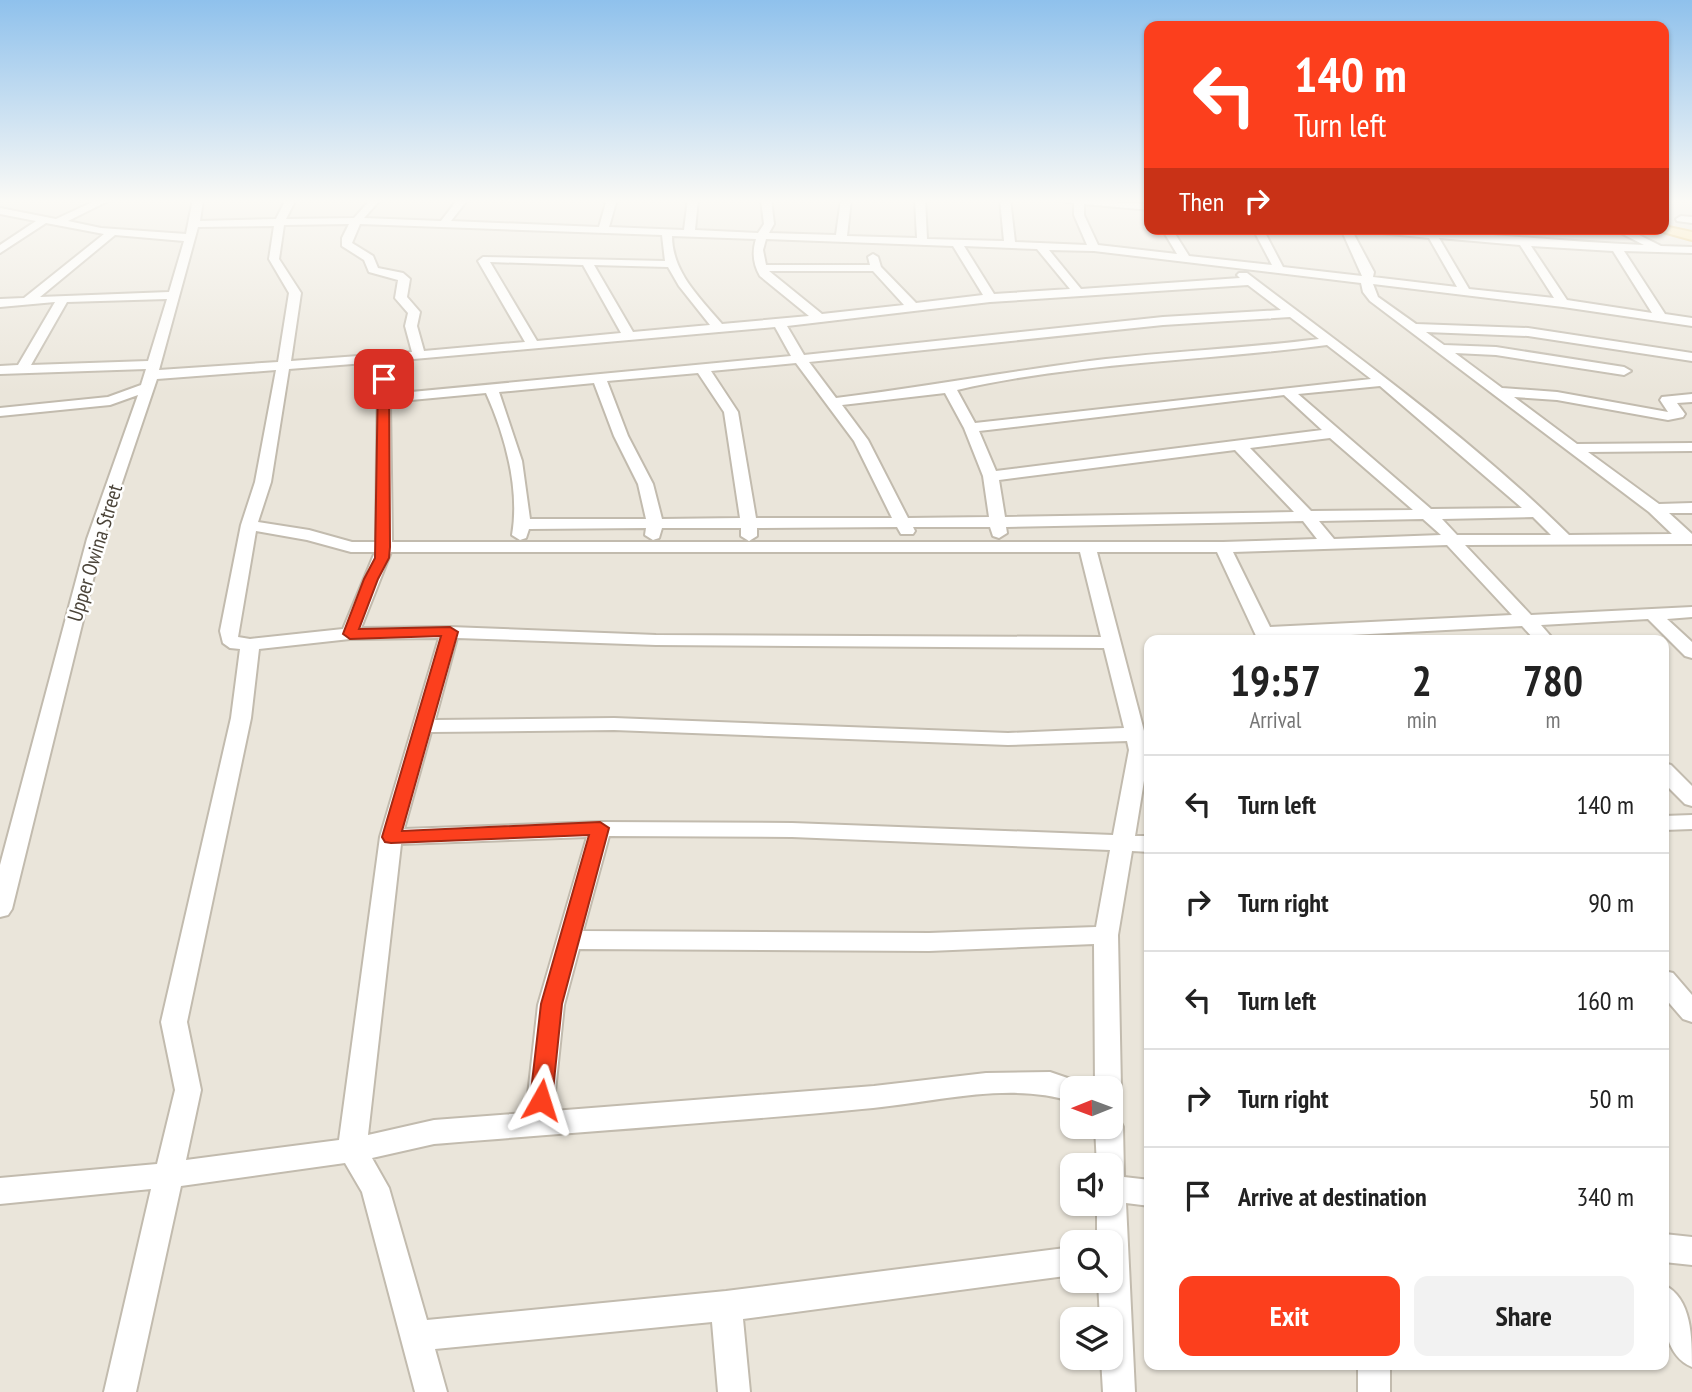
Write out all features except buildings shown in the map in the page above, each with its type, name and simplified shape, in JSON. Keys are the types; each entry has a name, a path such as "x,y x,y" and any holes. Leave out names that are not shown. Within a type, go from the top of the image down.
{"street":[{"path":"25,303 73,264"},
{"name":"Upper Owina Street","path":"0,909 6,861 95,539 151,376 183,264"},
{"path":"277,264 295,293 286,365 275,404 262,482 249,525 229,631 229,639 236,644 250,645 350,634 450,632 656,640 1112,643"},
{"path":"371,264 373,270 399,275 404,279 401,298 415,312 411,326 419,355"},
{"path":"486,264 533,345"},
{"path":"588,264 594,279 619,312 629,337"},
{"path":"670,264 718,328"},
{"path":"760,264 766,276 819,318"},
{"path":"875,264 913,307"},
{"path":"969,264 990,298"},
{"path":"1055,264 1078,292"},
{"path":"1228,264 1465,291 1521,315 1692,357"},
{"path":"1228,264 1383,382 1564,539"},
{"path":"1276,264 1279,269"},
{"path":"1364,264 1368,272 1367,292 1374,299 1655,509 1689,539"},
{"path":"1449,264 1465,291"},
{"path":"1537,264 1563,303"},
{"path":"1627,264 1661,317"},
{"path":"761,268 876,268"},
{"path":"0,370 151,376 629,337 779,323 990,298 1252,281"},
{"path":"0,303 174,295"},
{"path":"22,370 62,300"},
{"path":"1415,328 1521,315 1563,303 1692,322"},
{"path":"383,399 1039,337 1163,321 1294,313"},
{"path":"779,323 799,358 861,440 915,548"},
{"path":"834,402 949,388 983,380 1108,363 1330,341"},
{"path":"1444,349 1496,351 1624,371"},
{"path":"350,634 382,558 384,547 385,358"},
{"path":"703,370 731,412 749,524 748,548"},
{"path":"0,412 110,401 151,376"},
{"path":"599,379 621,436 648,492 655,524 650,547"},
{"path":"971,428 1383,382"},
{"path":"491,388 500,407 519,480 524,524 516,546"},
{"path":"949,388 971,428 991,476 1001,545"},
{"path":"1287,391 1448,532 1451,540 1540,635"},
{"path":"1500,392 1557,396 1668,416 1678,414 1667,400 1692,398"},
{"path":"991,476 1334,433"},
{"path":"1239,445 1329,543"},
{"path":"1572,448 1692,447"},
{"path":"1655,509 1692,508"},
{"path":"524,524 998,522 1536,512"},
{"path":"1349,515 1377,542"},
{"path":"249,525 309,535 351,547 1223,547 1451,540 1689,539"},
{"path":"1087,545 1141,745 1106,935 1108,1076"},
{"path":"1223,547 1264,635"},
{"path":"1294,635 1525,619 1692,612"},
{"path":"1651,613 1692,652"},
{"path":"431,1392 375,1188 352,1150 391,837 450,632"},
{"path":"120,1392 188,1090 174,1022 241,718 250,645"},
{"path":"422,726 614,724 1141,745"},
{"path":"1669,775 1692,799"},
{"path":"1669,823 1692,822"},
{"path":"391,837 600,828 792,830 1144,844"},
{"path":"538,1123 551,1004 600,828"},
{"path":"570,940 929,942 1106,935"},
{"path":"1669,986 1692,1012"},
{"path":"0,1191 171,1175 352,1150 434,1132 874,1097 986,1084 1050,1083 1060,1086"},
{"path":"1123,1189 1144,1192"},
{"path":"1669,1249 1692,1251"},
{"path":"416,1335 726,1306 1060,1263"},
{"path":"1114,1293 1119,1392"},
{"path":"726,1306 734,1392"},
{"path":"1669,1309 1692,1351"},
{"path":"1374,1370 1374,1392"}],"shaded area":[{"path":"0,264 1692,264 1692,1392 0,1392"}],"route":[{"path":"384,379 384,547 382,558 350,634 450,632 391,837 600,828 551,1004 541,1100"}]}
